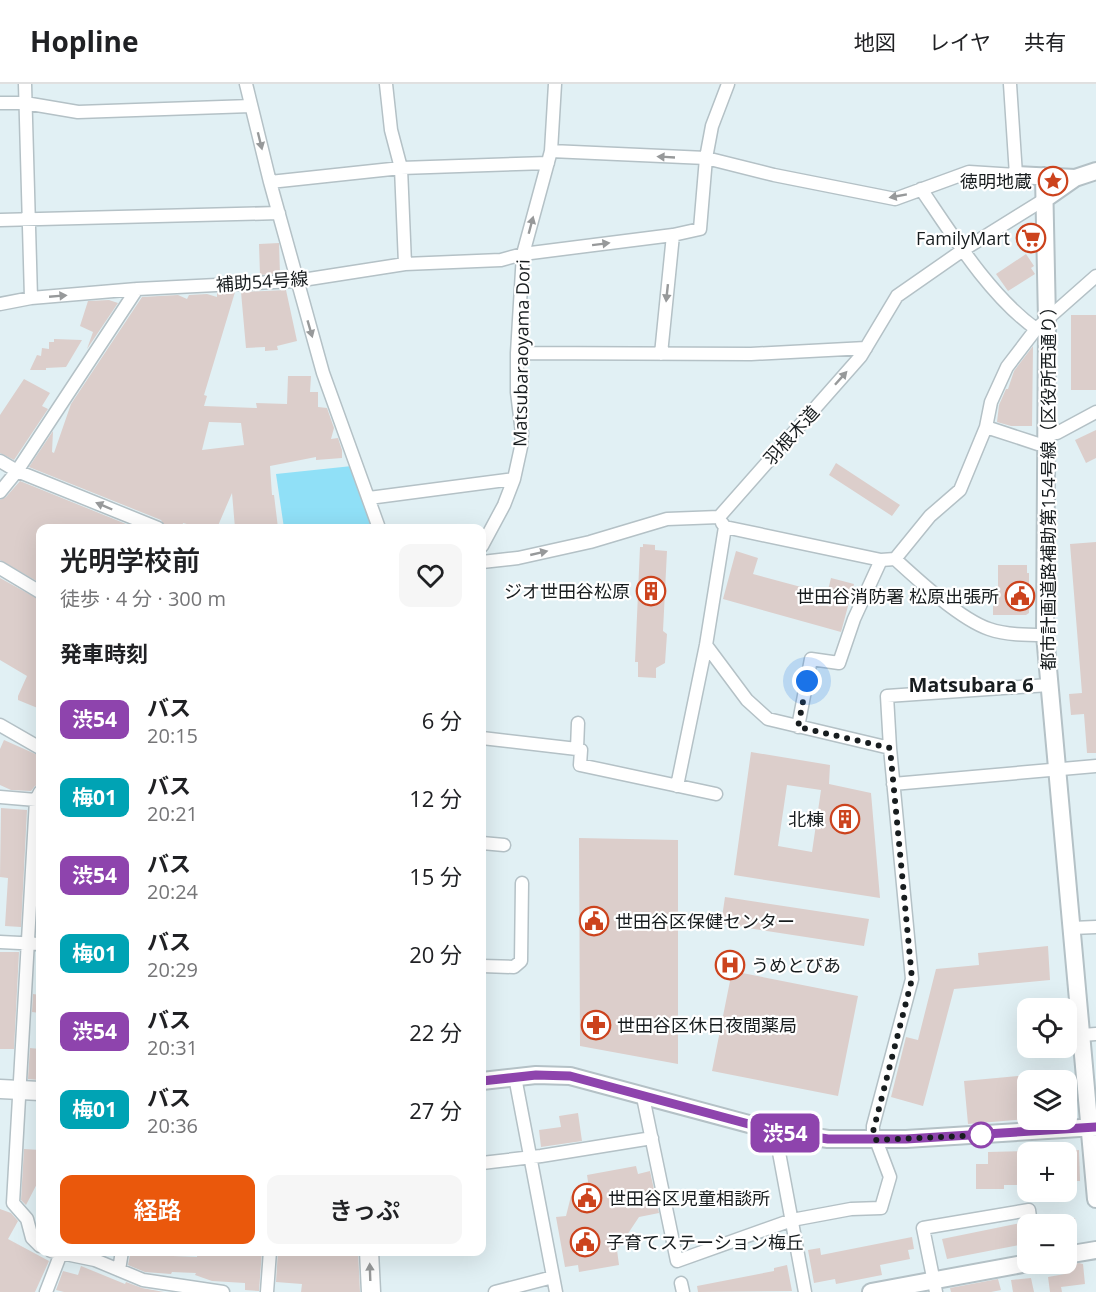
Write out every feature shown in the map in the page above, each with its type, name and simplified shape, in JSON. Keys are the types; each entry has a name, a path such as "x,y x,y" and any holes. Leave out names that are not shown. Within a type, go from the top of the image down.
{"main road":[{"path":"9,1089 36,1091"},
{"path":"369,1256 370,1292"}],"street":[{"path":"25,84 31,298"},
{"path":"248,84 251,106 296,281 323,373 377,524"},
{"path":"386,84 391,129 401,168 405,264"},
{"name":"Matsubaraoyama Dori","path":"486,539 504,505 514,479 522,433 517,392 517,353 522,254 549,157 555,84"},
{"path":"706,159 712,126 728,84"},
{"path":"1010,84 1016,175"},
{"path":"0,103 25,103 78,112 251,106"},
{"path":"270,182 401,168 549,157 706,159 895,199 969,172 1075,178"},
{"name":"補助54号線","path":"0,304 31,298 138,289 296,281 405,264 501,260 522,254 673,235 700,229 706,159"},
{"path":"1045,199 1075,178 1096,171"},
{"name":"都市計画道路補助第154号線（区役所西通り）","path":"1044,176 1042,325 1046,438 1045,635 1072,928 1089,1034 1096,1199"},
{"path":"921,189 963,250 1017,315 1042,325"},
{"name":"羽根木道","path":"722,522 866,348 897,296 963,250 1045,199"},
{"path":"0,220 279,213"},
{"path":"662,354 673,235"},
{"path":"895,559 930,516 960,490 986,427 991,402 1004,372 1042,325 1096,276"},
{"path":"0,492 17,471 138,289"},
{"path":"517,353 751,354 866,348"},
{"path":"986,427 1035,443 1096,412"},
{"path":"0,461 17,471 148,524"},
{"path":"369,498 514,479"},
{"path":"486,562 518,558 590,542 667,519 722,522 881,560 895,559 937,595 972,621 989,630 1020,635 1045,635"},
{"path":"677,786 706,645 722,522"},
{"path":"798,727 811,659 839,663 854,619 881,560"},
{"path":"0,568 36,590"},
{"path":"706,645 747,700 768,719 890,748"},
{"path":"643,1097 677,1261 792,1220 851,1209 880,1208 890,1177 873,1132 873,1126 912,979 887,696 1049,685"},
{"path":"577,749 579,723"},
{"path":"0,725 36,746"},
{"path":"486,738 577,749 581,750 580,765 716,794"},
{"path":"893,784 1096,766"},
{"path":"0,797 36,796"},
{"path":"36,823 27,943 9,1089 13,1203 27,1219 32,1238 36,1242"},
{"path":"486,843 504,845"},
{"path":"486,966 514,967 520,961 522,883"},
{"path":"1072,928 1096,927"},
{"path":"0,942 36,944"},
{"path":"486,1081 536,1075 570,1076 775,1131 828,1139 876,1140 1093,1128"},
{"path":"515,1077 556,1292"},
{"path":"775,1131 805,1292"},
{"path":"486,1163 652,1138"},
{"path":"934,1286 923,1228 1029,1210 1030,1214"},
{"path":"1077,1253 1096,1250"},
{"path":"46,1292 55,1256"},
{"path":"76,1256 95,1260 143,1280 223,1292"},
{"path":"119,1270 121,1256"},
{"path":"267,1292 270,1256"},
{"path":"871,1292 934,1286 1017,1266"},
{"path":"495,1292 553,1277"}],"shaded area":[{"path":"352,466 371,524 283,524 276,474"}],"building":[{"path":"279,243 280,274 260,275 259,244"},
{"path":"1026,254 1034,266 1031,268 1035,274 1008,291 996,274"},
{"path":"286,290 297,341 277,346 278,350 265,351 265,347 246,348 241,292"},
{"path":"235,292 204,395 207,396 204,406 257,408 256,403 287,404 288,376 311,376 310,392 318,392 318,407 327,408 334,428 331,439 338,438 342,450 342,458 316,460 316,457 270,466 278,524 235,524 232,493 219,524 164,524 161,520 29,467 53,431 52,452 54,453 71,404 142,297 178,295 187,299 189,295 207,294 217,297 217,293","holes":["209,422 241,423 244,445 202,450"]},
{"path":"109,300 118,303 87,349 93,332 80,326 88,301"},
{"path":"1071,315 1096,315 1096,390 1071,390"},
{"path":"54,339 82,340 66,367 30,370 37,355 41,356 42,348 49,349 49,342 54,342"},
{"path":"1033,346 1032,426 1011,426 997,422 999,405 1014,371"},
{"path":"24,379 50,393 42,406 48,409 14,460 0,453 0,415"},
{"path":"1096,430 1096,458 1086,463 1075,440"},
{"path":"836,463 900,505 892,516 829,475"},
{"path":"20,481 126,524 36,524 36,581 0,560 0,500 6,497"},
{"path":"1096,542 1096,753 1087,753 1084,714 1071,715 1069,694 1082,693 1070,544"},
{"name":"ジオ世田谷松原","path":"643,544 655,545 655,550 667,551 663,631 667,634 665,663 656,668 656,678 638,677 638,662 635,662 640,547 643,547"},
{"path":"736,551 758,558 753,574 827,594 831,578 854,584 841,632 723,599"},
{"path":"998,565 1027,565 1029,613 1026,615 993,615 993,604 998,604"},
{"path":"0,578 36,598 36,707 18,700 27,676 0,660"},
{"path":"4,740 36,754 36,786 31,791 11,790 0,785 0,749"},
{"name":"北棟","path":"751,752 830,765 829,784 871,793 880,898 734,875","holes":["787,785 821,790 812,852 778,846"]},
{"path":"1,808 27,810 21,927 5,926 8,878 0,877"},
{"path":"579,838 678,840 678,1064 580,1046"},
{"path":"725,897 869,919 864,946 721,924"},
{"path":"1048,946 1050,980 954,989 923,1106 891,1097 906,1037 918,1040 936,969 979,965 978,953"},
{"path":"0,952 19,952 14,1049 0,1049"},
{"path":"732,971 858,996 838,1096 712,1071"},
{"path":"33,994 36,994 36,1012 32,1012"},
{"path":"30,1048 36,1049 36,1080 28,1079"},
{"path":"1017,1076 1017,1120 968,1124 964,1081"},
{"path":"578,1113 582,1141 541,1147 539,1130 561,1127 559,1116"},
{"path":"24,1149 36,1150 36,1186 26,1205 21,1200"},
{"path":"1077,1150 1079,1150 1080,1181 1077,1181"},
{"path":"1017,1151 1017,1185 1004,1185 1004,1189 976,1189 976,1164 988,1164 988,1152"},
{"path":"636,1166 638,1174 650,1171 659,1213 639,1217 617,1250 619,1265 579,1272 578,1265 565,1267 556,1217 566,1216 571,1196 577,1191 589,1188 587,1175"},
{"path":"0,1209 11,1213 18,1221 8,1239 49,1261 35,1292 0,1292"},
{"path":"1017,1224 1017,1246 947,1259 942,1239"},
{"path":"912,1237 914,1249 908,1250 910,1259 880,1265 882,1275 836,1284 835,1279 814,1283 808,1250 820,1248 821,1255"},
{"path":"130,1256 262,1256 259,1291 245,1290 245,1283 212,1281 195,1275 196,1273 145,1272 128,1265"},
{"path":"278,1256 358,1256 360,1292 301,1292 302,1284 276,1282"},
{"path":"1077,1263 1083,1264 1085,1284 1061,1287 1062,1292 1050,1292 1048,1277 1077,1274"},
{"path":"787,1265 792,1291 698,1292 697,1286 774,1271 774,1268"},
{"path":"81,1266 125,1284 126,1282 164,1292 64,1292 56,1290 63,1271 78,1275"},
{"path":"1031,1278 1034,1292 1013,1292 1011,1280"},
{"path":"998,1279 1001,1290 991,1292 951,1292 950,1288"}],"bus line":[{"name":"渋54","path":"486,1081 536,1075 570,1076 775,1131 848,1141 1096,1127"}],"place":[{"name":"徳明地蔵","path":"1053,181"},
{"name":"FamilyMart","path":"1031,238"},
{"name":"ジオ世田谷松原","path":"651,591"},
{"name":"世田谷消防署 松原出張所","path":"1020,596"},
{"name":"北棟","path":"845,819"},
{"name":"世田谷区保健センター","path":"594,921"},
{"name":"うめとぴあ","path":"730,965"},
{"name":"世田谷区休日夜間薬局","path":"596,1025"},
{"name":"世田谷区児童相談所","path":"587,1198"},
{"name":"子育てステーション梅丘","path":"585,1242"}],"district":[{"name":"Matsubara 6","path":"971,684"}],"route":[{"path":"807,681 798,727 890,748 912,979 873,1126 876,1140 981,1135"}]}
